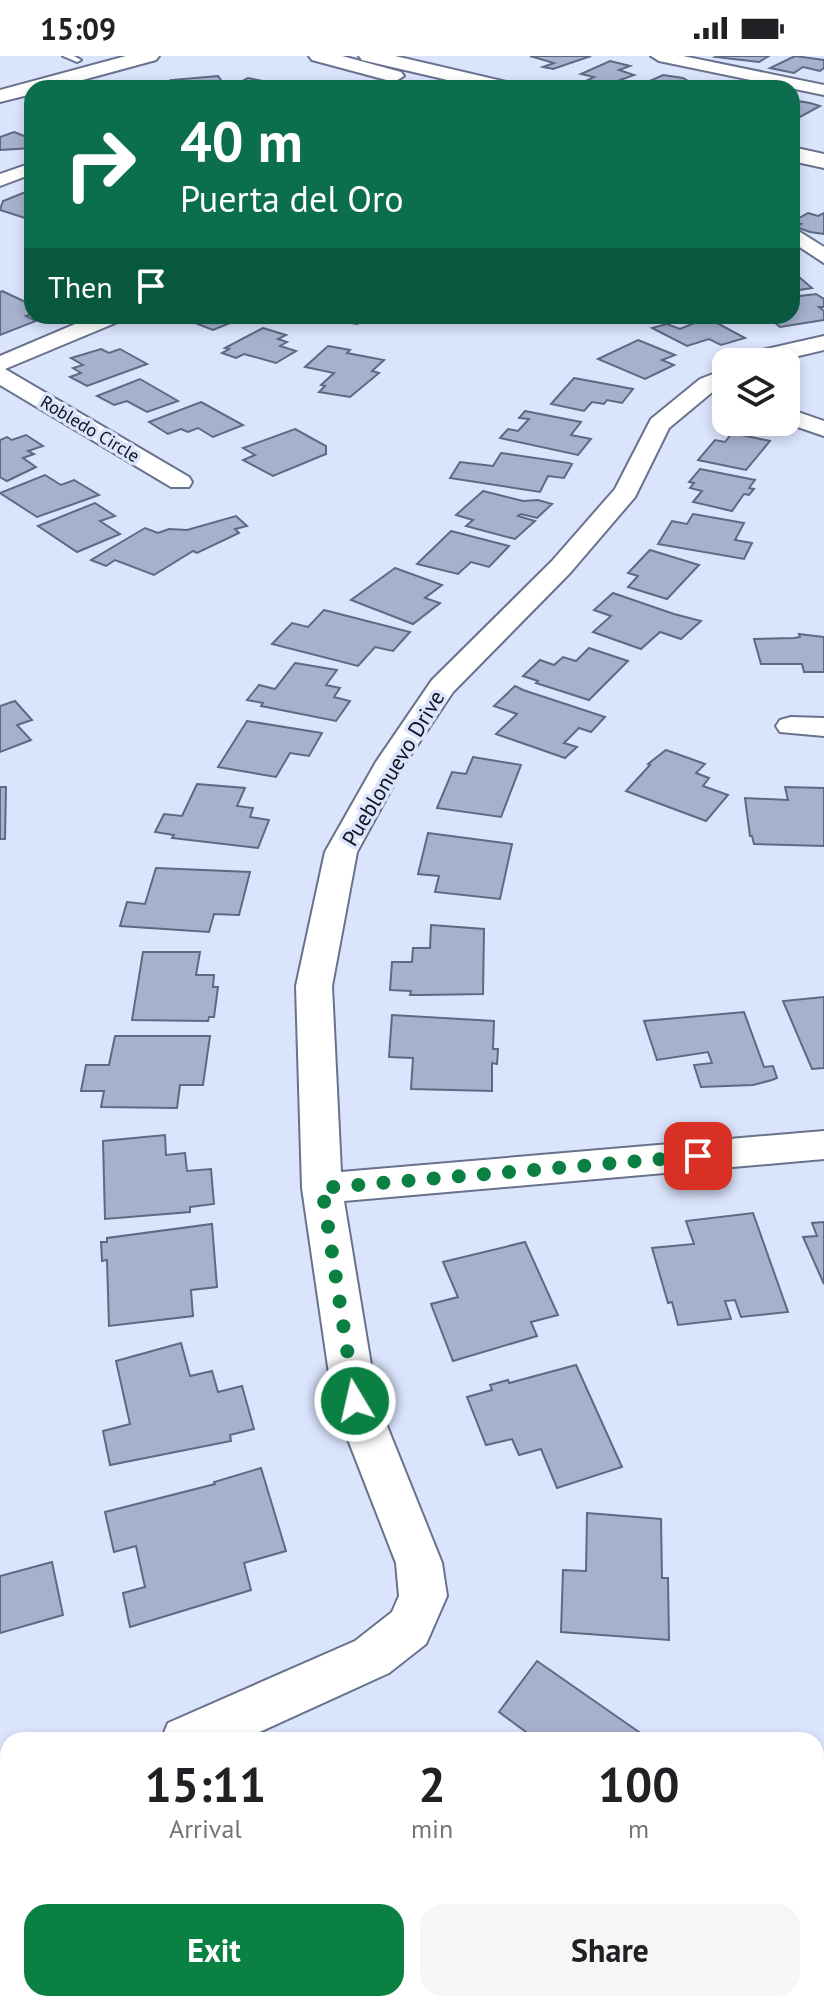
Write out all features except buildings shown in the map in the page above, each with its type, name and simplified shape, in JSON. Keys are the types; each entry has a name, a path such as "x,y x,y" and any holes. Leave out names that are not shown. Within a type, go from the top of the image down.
{"main road":[{"path":"60,80 149,56"},
{"path":"319,56 416,80"},
{"path":"369,56 473,80"},
{"path":"0,81 80,57"},
{"path":"0,96 24,90"},
{"path":"800,143 824,148"},
{"path":"800,156 824,161"}],"street":[{"path":"659,56 775,80"},
{"path":"800,85 824,90"},
{"path":"0,180 24,171"},
{"path":"800,239 824,257"},
{"path":"0,364 93,324"},
{"path":"800,348 824,343"},
{"name":"Robledo Circle","path":"0,375 180,482"},
{"name":"Pueblonuevo Drive","path":"204,1732 372,1657 409,1628 423,1596 419,1563 355,1401 322,1188 314,986 341,852 391,762 442,686 561,567 626,492 659,424 712,389"},
{"path":"800,420 824,429"},
{"path":"791,726 824,727"},
{"path":"322,1188 824,1145"}],"route":[{"path":"355,1401 322,1188 698,1156"}]}
